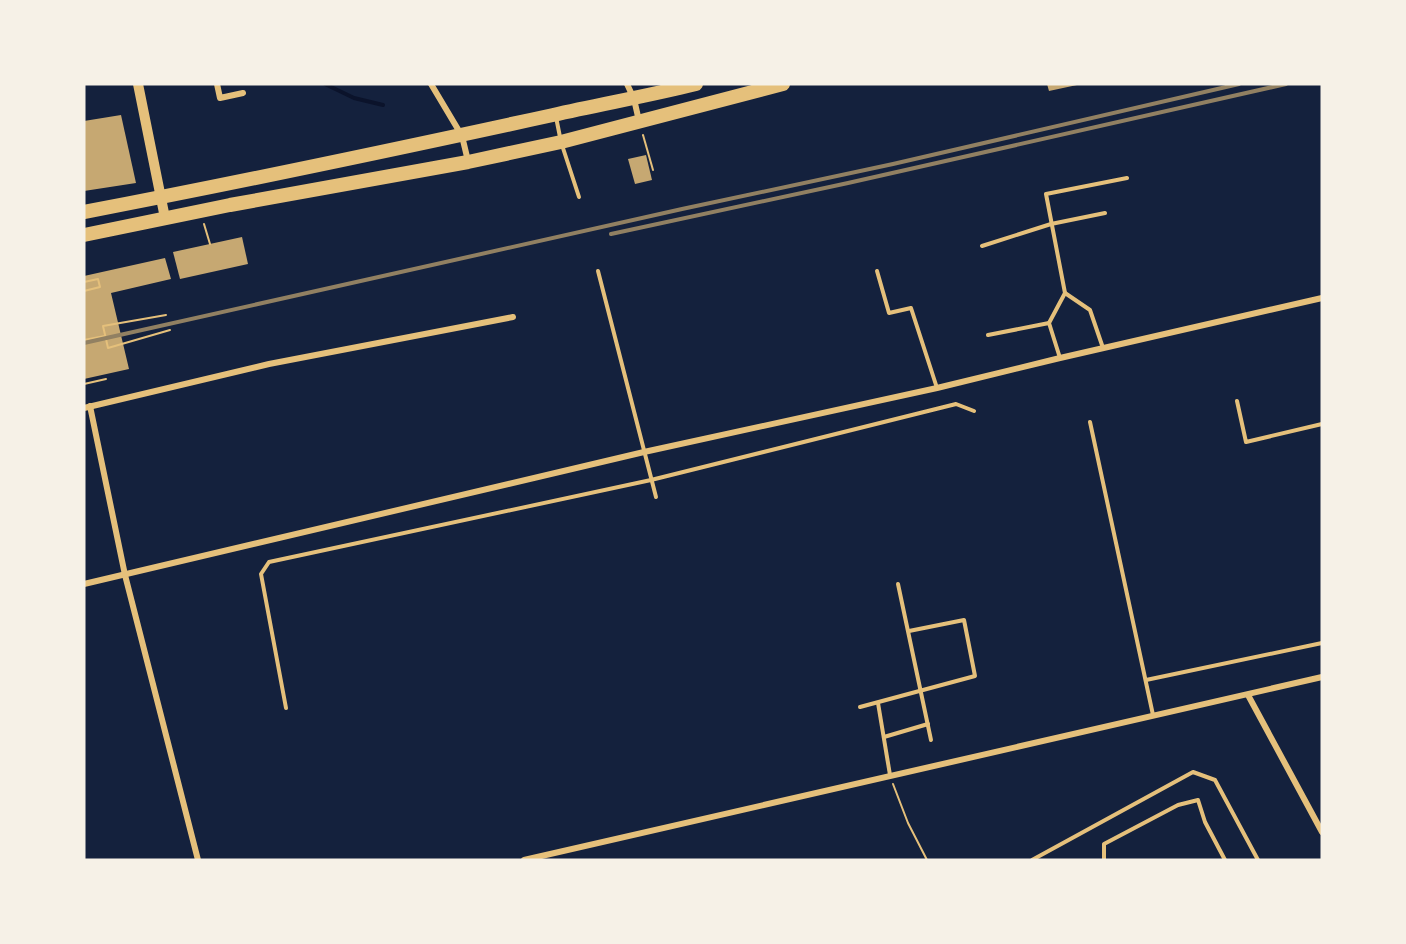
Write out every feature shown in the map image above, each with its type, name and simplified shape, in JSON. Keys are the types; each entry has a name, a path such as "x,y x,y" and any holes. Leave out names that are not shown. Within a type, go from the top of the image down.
{"main road":[{"path":"84,212 462,136 696,84"},
{"path":"84,235 468,162 561,142 783,84"}],"street":[{"path":"138,84 165,218"},
{"path":"217,84 220,98 243,93"},
{"path":"431,84 462,136 468,162"},
{"path":"627,84 634,99 639,121"},
{"path":"84,584 644,452 937,388 1322,298"},
{"path":"198,860 125,575 87,407 269,364 513,317"},
{"path":"524,860 1322,677"},
{"path":"1248,695 1322,832"}],"lane":[{"path":"555,114 561,142 579,197"},
{"path":"1060,358 1049,323 1065,292 1046,194 1127,178"},
{"path":"982,246 1051,224 1106,213"},
{"path":"877,271 889,313 911,308 937,388"},
{"path":"598,272 656,497"},
{"path":"1065,292 1090,310 1103,348"},
{"path":"988,335 1049,323"},
{"path":"1237,401 1246,442 1322,424"},
{"path":"286,708 261,574 269,562 651,480 956,404 974,411"},
{"path":"1090,422 1154,716"},
{"path":"898,584 931,740"},
{"path":"861,707 975,676 964,620 909,631"},
{"path":"1146,680 1322,643"},
{"path":"878,703 890,775"},
{"path":"884,737 928,724"},
{"path":"1032,860 1192,772 1215,780 1258,860"},
{"path":"1104,860 1104,844 1178,804 1198,800 1205,822 1225,860"}],"path":[{"path":"639,121 653,170"},
{"path":"204,224 210,244"},
{"path":"84,282 98,279 100,287 84,291"},
{"path":"166,315 103,326 108,348 170,330"},
{"path":"84,340 105,336"},
{"path":"84,384 106,379"},
{"path":"890,775 908,823 927,860"}],"building":[{"path":"1047,84 1077,84 1077,85 1049,91"},
{"path":"121,115 136,183 84,191 84,121"},
{"path":"646,155 652,180 635,184 628,159"},
{"path":"242,237 248,264 180,279 173,252"},
{"path":"165,258 171,279 111,293 129,369 84,379 84,276"}],"waterway":[{"path":"325,84 354,98 383,105"}],"railway":[{"path":"84,343 893,164 1239,84"},
{"path":"611,234 1286,84"}]}
